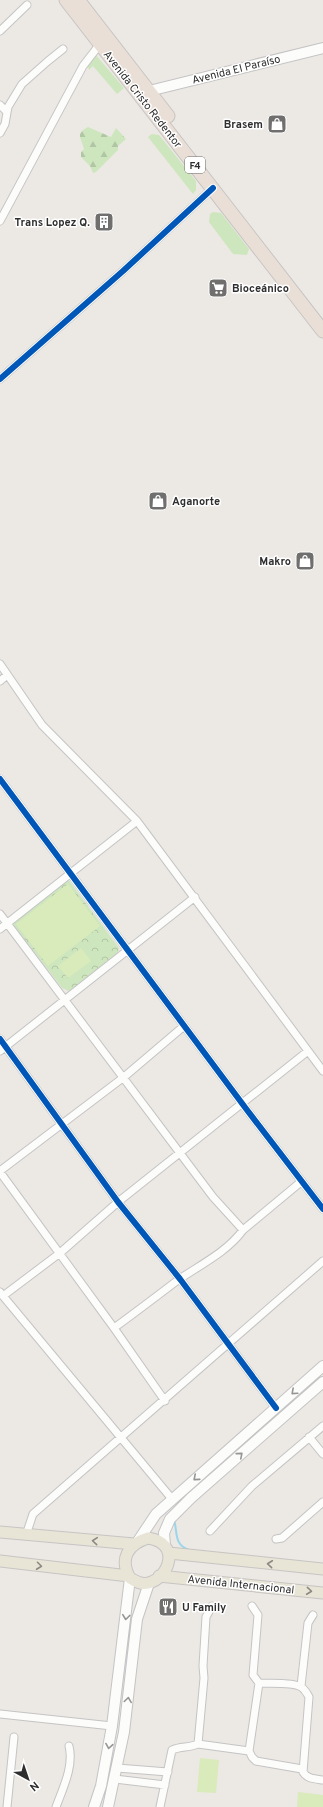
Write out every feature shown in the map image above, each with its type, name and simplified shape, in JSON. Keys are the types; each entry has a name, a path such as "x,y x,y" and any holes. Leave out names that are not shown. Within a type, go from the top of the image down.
{"highway":[{"name":"Avenida Cristo Redentor","path":"66,0 214,188 323,331"},
{"name":"Avenida Cristo Redentor","path":"78,0 323,317"}],"main road":[{"path":"0,1532 136,1543 148,1538 160,1541 167,1549 323,1569"},
{"path":"129,1577 125,1566 126,1559 128,1553 136,1543"},
{"path":"0,1561 129,1577 138,1582 149,1583 159,1576 166,1567 167,1549"},
{"name":"Avenida Internacional","path":"159,1576 323,1593"}],"street":[{"path":"0,30 27,5"},
{"path":"0,221 83,66 100,44"},
{"name":"Avenida El Paraíso","path":"149,90 323,48"},
{"path":"0,133 5,124 6,111 22,84 48,60 63,49"},
{"path":"0,105 6,111"},
{"path":"0,379 122,272 214,188"},
{"path":"0,664 42,725 137,821 323,1071"},
{"path":"0,681 7,675"},
{"path":"0,780 243,1104 302,1181 320,1199 323,1209"},
{"path":"0,929 137,821"},
{"path":"3,1049 195,898"},
{"path":"0,914 213,1196 243,1230"},
{"path":"165,1401 60,1253 0,1172 124,1077 184,1026"},
{"path":"0,1039 3,1049 118,1202 229,1343 276,1408"},
{"path":"172,1499 2,1294 60,1253 118,1202 308,1051"},
{"path":"114,1328 237,1239 243,1230 302,1181"},
{"path":"26,1535 33,1514 165,1401 323,1261"},
{"path":"136,1543 156,1514 323,1366"},
{"path":"167,1549 164,1533 170,1519 323,1382"},
{"path":"210,1531 252,1486 323,1426"},
{"path":"309,1437 323,1454"},
{"path":"276,1539 282,1538 323,1502"},
{"path":"94,1807 112,1726 129,1577"},
{"path":"108,1807 117,1768 130,1686 136,1619 149,1583"},
{"path":"198,1744 204,1678 203,1666 206,1617 212,1606"},
{"path":"252,1606 258,1615 253,1675 259,1683 249,1751 252,1757 256,1760 302,1769"},
{"path":"313,1615 308,1623 301,1686 309,1697 302,1769 305,1776 323,1780"},
{"path":"121,1651 132,1652"},
{"path":"259,1683 301,1686"},
{"path":"0,1714 112,1726"},
{"path":"7,1807 14,1737"},
{"path":"160,1807 172,1750 178,1747 192,1747 198,1744 249,1751"},
{"path":"56,1807 67,1777 72,1757 69,1746"},
{"path":"117,1768 168,1772"},
{"path":"115,1779 165,1785"},
{"path":"98,1794 100,1803 98,1807"}],"green space":[{"path":"95,54 124,88 117,94 93,66 89,70 87,64"},
{"path":"88,127 111,137 116,128 126,139 118,146 118,150 96,172 93,173 90,166 81,157 81,152 84,149 80,134"},
{"path":"152,134 159,135 196,181 196,190 193,194 148,137"},
{"path":"213,212 221,213 249,249 247,255 233,254 209,222 210,214"},
{"path":"68,879 119,948 117,955 69,991 62,988 12,923"},
{"path":"68,884 100,926 48,966 16,924"},
{"path":"81,948 91,961 68,978 58,966"},
{"path":"200,1758 219,1760 216,1793 197,1792"},
{"path":"298,1792 323,1795 323,1807 297,1807"}],"waterway":[{"path":"174,1520 178,1541 189,1550"}],"cycle path":[{"path":"0,379 123,271 213,188"},
{"path":"0,779 247,1110 323,1209"},
{"path":"0,1039 118,1202 180,1279 276,1408"}],"place":[{"name":"Brasem","path":"277,124"},
{"name":"Trans Lopez Q.","path":"104,222"},
{"name":"Bioceánico","path":"218,288"},
{"name":"Aganorte","path":"158,501"},
{"name":"Makro","path":"305,561"},
{"name":"U Family","path":"168,1607"}]}
